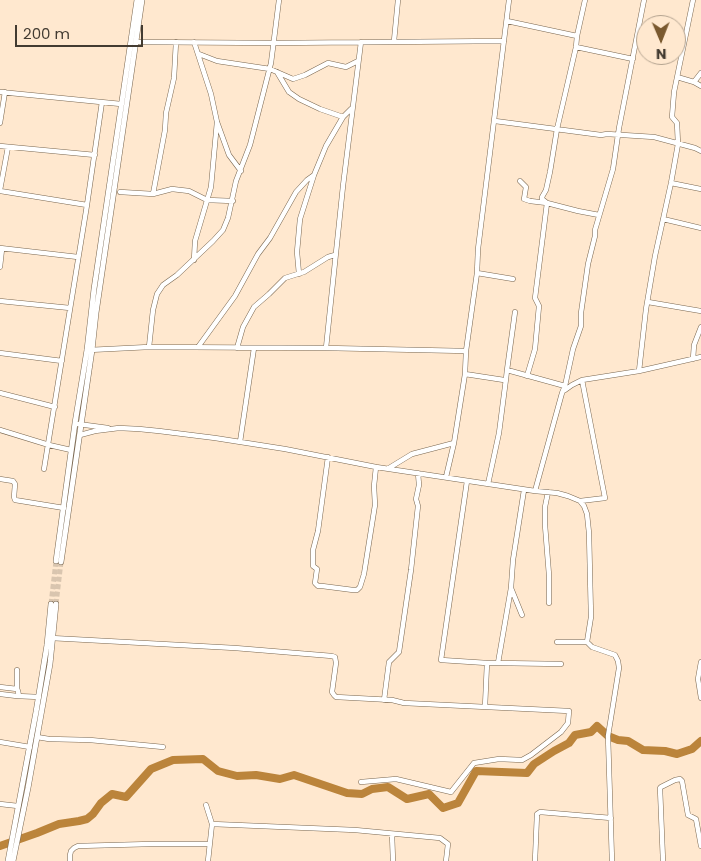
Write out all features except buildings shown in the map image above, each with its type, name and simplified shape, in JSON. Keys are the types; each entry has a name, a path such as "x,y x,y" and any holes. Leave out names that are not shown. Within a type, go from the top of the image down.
{"main road":[{"path":"90,350 89,322 137,0"},
{"path":"78,424 80,434 58,562 71,450 78,424 96,313 142,0"},
{"path":"15,836 37,737 50,664 53,604"},
{"path":"13,861 18,806 50,638"},
{"path":"8,861 14,844"}],"street":[{"path":"149,347 153,310 157,294 163,285 194,260 223,230 228,218 236,181 250,145 270,69 279,0"},
{"path":"394,41 398,0"},
{"path":"446,477 454,443 465,374 478,249 509,0"},
{"path":"547,203 542,197 546,190 550,172 557,129 585,0"},
{"path":"535,491 562,392 566,386 573,349 581,326 588,264 595,230 613,169 644,0"},
{"path":"639,371 655,256 678,144 676,123 672,117 677,77 693,0"},
{"path":"507,21 577,36"},
{"path":"136,42 274,43 504,40"},
{"path":"153,194 165,130 166,113 174,78 176,42"},
{"path":"194,42 229,156 241,171"},
{"path":"326,348 335,255 361,42"},
{"path":"576,47 632,59"},
{"path":"198,54 217,61 270,69 293,79 328,63 346,67 358,61"},
{"path":"277,72 289,92 320,109 344,117"},
{"path":"694,82 701,73"},
{"path":"677,77 701,86"},
{"path":"0,123 2,92 122,104"},
{"path":"44,469 102,102"},
{"path":"298,274 297,252 300,218 326,146 344,117 352,108"},
{"path":"495,120 601,135 654,137 701,151"},
{"path":"194,260 196,241 211,187 217,122"},
{"path":"0,146 95,155"},
{"path":"8,147 0,191 87,205"},
{"path":"198,348 235,296 296,192 314,175"},
{"path":"520,181 526,188 524,200 547,203 578,212 599,215"},
{"path":"671,183 701,189"},
{"path":"120,192 153,194 172,189 189,191 207,200 233,201"},
{"path":"527,376 538,323 539,306 535,298 547,203"},
{"path":"663,219 701,228"},
{"path":"0,267 1,248 78,257"},
{"path":"237,348 243,327 254,307 285,278 304,272 328,257 335,255"},
{"path":"477,273 513,279"},
{"path":"0,301 70,308"},
{"path":"648,302 701,311"},
{"path":"488,484 499,433 515,312"},
{"path":"694,359 694,345 701,327"},
{"path":"90,350 149,347 466,351"},
{"path":"240,442 254,348"},
{"path":"0,352 62,361"},
{"path":"562,392 582,380 639,371 701,358"},
{"path":"507,370 566,386"},
{"path":"465,374 506,379"},
{"path":"78,424 111,428 139,428 240,442 376,467 524,490 556,493 580,500 605,498 582,380"},
{"path":"0,393 55,407"},
{"path":"80,434 111,428"},
{"path":"0,430 71,450"},
{"path":"389,468 412,454 454,443"},
{"path":"328,458 320,521 313,550 312,566 318,569 315,583 318,586 353,590 357,590 360,587 375,505 376,467"},
{"path":"384,700 389,662 399,652 410,580 418,506 416,499 418,473"},
{"path":"0,479 13,481 15,484 15,500 64,508"},
{"path":"467,481 441,660 562,664"},
{"path":"498,663 511,588 513,560 524,490"},
{"path":"548,492 545,507 545,524 549,603"},
{"path":"580,500 587,514 589,532 591,617 587,642"},
{"path":"511,588 522,615"},
{"path":"50,638 235,648 332,656 336,657 332,692 336,697 568,711 568,723 561,732 531,755 522,760 499,759 474,762 451,792 396,779 362,782"},
{"path":"557,642 587,642 592,647 615,655 618,661 608,739 612,861"},
{"path":"701,662 698,679 701,698"},
{"path":"484,707 487,663"},
{"path":"17,670 16,689 19,696"},
{"path":"0,687 16,689"},
{"path":"0,694 39,697"},
{"path":"37,737 163,747"},
{"path":"0,742 30,747"},
{"path":"663,861 660,788 675,780 680,779 682,781 688,815 696,819 701,846"},
{"path":"0,804 18,806"},
{"path":"206,805 212,824 208,861"},
{"path":"535,861 537,814 540,812 611,818"},
{"path":"212,824 355,830 440,838 448,844 446,861"},
{"path":"392,834 393,861"},
{"path":"70,861 72,851 78,846 209,844"}],"waterway":[{"path":"0,846 59,824 87,819 112,794 126,797 151,769 173,760 203,759 218,771 237,776 256,775 280,779 294,775 347,793 362,794 372,789 388,787 407,799 429,794 443,808 458,803 476,771 527,773 534,764 569,743 575,735 591,732 597,726 608,736 628,741 643,750 665,751 677,754 692,749 701,741"}],"tunnel":[{"path":"51,604 56,561"},
{"path":"56,604 61,562"}]}
